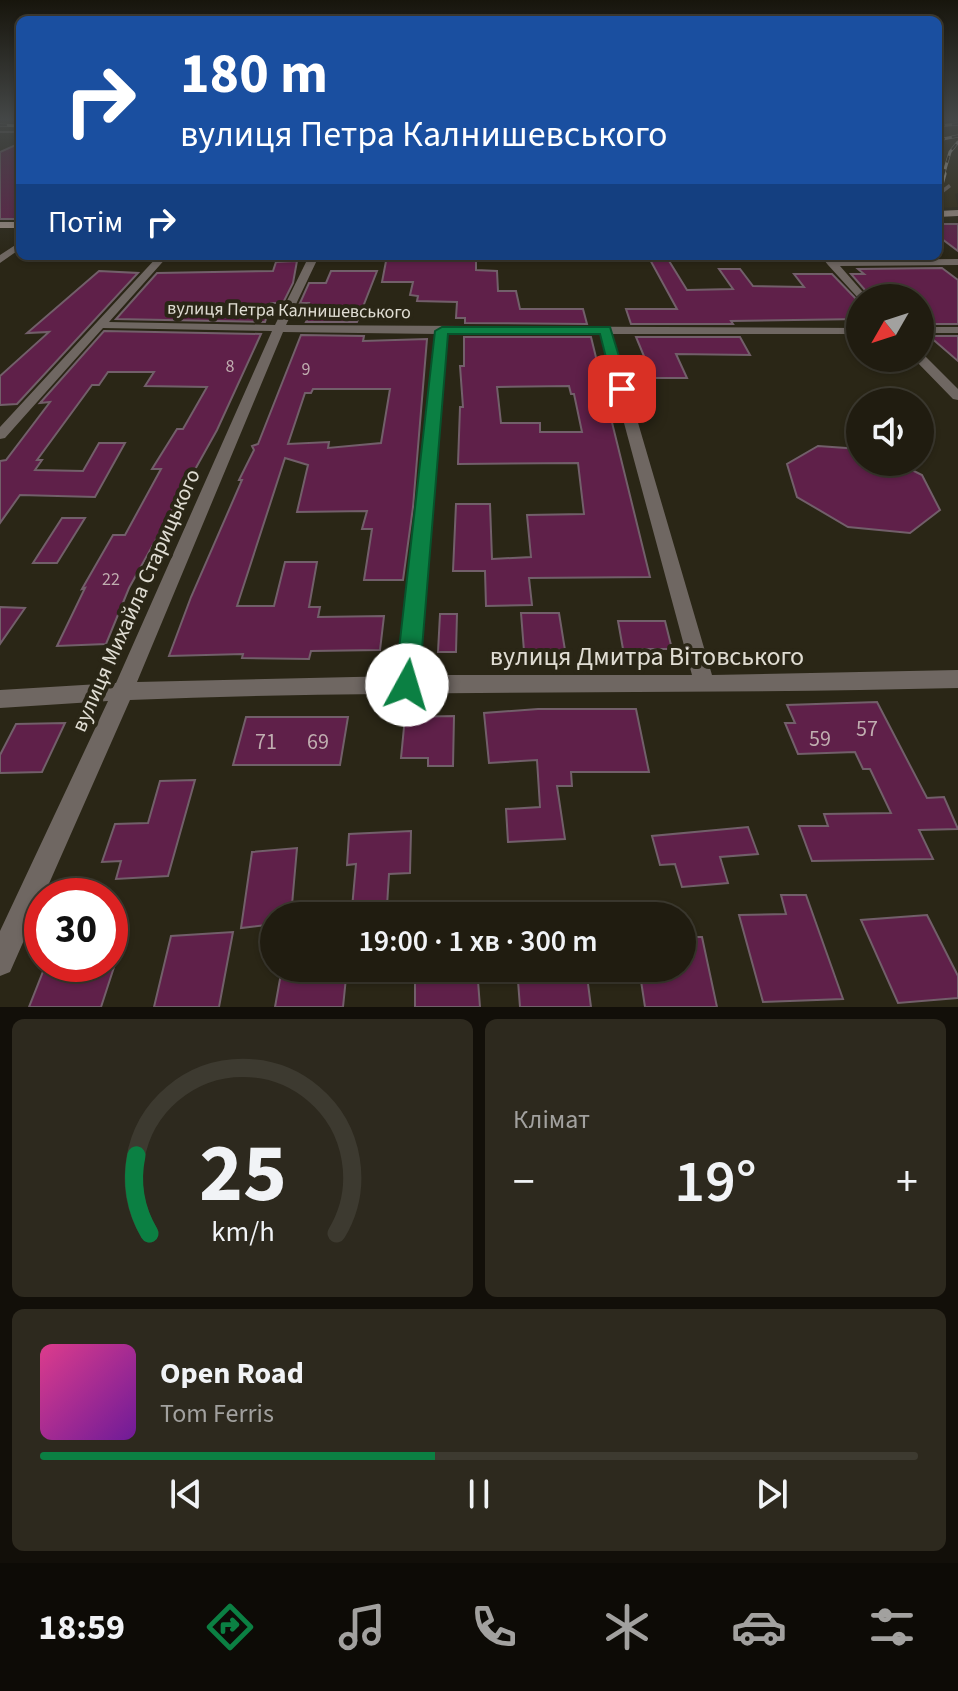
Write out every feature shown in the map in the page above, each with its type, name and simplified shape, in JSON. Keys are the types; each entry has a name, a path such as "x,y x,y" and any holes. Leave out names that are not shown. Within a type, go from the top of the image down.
{"street":[{"path":"0,435 159,260"},
{"name":"вулиця Михайла Старицького","path":"0,962 124,689 279,328 312,260"},
{"path":"828,260 958,262"},
{"path":"828,260 850,284"},
{"name":"вулиця Петра Калнишевського","path":"101,325 442,331 846,331"},
{"path":"605,330 705,685"},
{"path":"934,330 958,330"},
{"path":"407,685 442,331"},
{"path":"934,372 958,396"},
{"name":"вулиця Дмитра Вітовського","path":"0,699 124,689 705,685 958,679"}],"lane":[{"path":"942,192 949,186"}],"shaded area":[{"path":"942,165 958,165 958,193 955,194 958,207 942,208"}],"building":[{"path":"0,165 16,165 16,219 0,219"},
{"path":"942,224 958,224 958,251 942,239"},
{"path":"386,260 476,260 476,270 497,271 498,291 516,291 520,309 583,309 587,324 465,323 465,318 456,318 457,302 417,301 418,296 410,295 413,282 382,282"},
{"path":"650,260 668,260 687,290 733,289 719,269 740,269 753,286 804,287 794,274 832,274 846,288 846,319 631,324 626,309 677,309"},
{"path":"297,261 293,283 283,303 271,303 265,322 116,319 157,273 273,271 276,262"},
{"path":"942,268 958,280 958,324 934,324 934,284 860,284 851,274 864,274 858,269"},
{"path":"99,271 138,273 17,404 0,405 0,376 49,332 27,333"},
{"path":"331,271 377,271 357,322 306,322 308,318 304,318 309,303 300,303 309,283 326,283"},
{"path":"104,331 261,334 217,430 129,588 106,644 57,646 85,588 82,589 113,535 125,535 161,469 152,469 177,429 183,429 207,387 145,386 154,372 108,372 99,385 92,385 37,460 42,460 35,470 83,471 99,443 125,443 95,497 20,495 0,523 0,461 6,460 50,402 40,403"},
{"path":"301,335 364,336 363,341 427,339 413,507 403,580 364,580 372,529 362,529 367,511 297,512 308,465 285,458 237,606 274,606 285,562 317,562 309,607 320,607 318,617 384,616 380,650 311,651 309,659 242,658 243,654 169,656 242,480 239,480 254,450 252,446 258,444","holes":["313,389 390,389 381,443 328,448 329,442 288,444 305,393 311,393"]},
{"path":"934,336 958,336 958,361 934,340"},
{"path":"464,337 591,337 650,577 529,578 532,605 486,606 485,571 453,571 456,504 490,504 492,559 531,557 527,515 584,514 578,463 458,464 460,407 463,407 460,366 464,366","holes":["569,386 571,394 574,394 582,432 540,432 540,423 501,423 497,387"]},
{"path":"636,337 740,337 750,355 676,354 687,378 653,378"},
{"path":"818,446 846,448 846,476 923,476 940,510 910,533 848,527 797,497 787,464"},
{"path":"62,518 85,518 57,563 33,563"},
{"path":"0,607 25,608 0,644"},
{"path":"521,613 559,613 565,650 524,651"},
{"path":"440,614 457,614 456,652 438,652"},
{"path":"618,621 665,621 672,649 623,649"},
{"path":"877,702 927,798 944,797 958,829 919,830 933,859 812,861 799,826 828,826 824,814 891,813 870,769 863,769 855,752 798,754 785,723 795,723 787,705"},
{"path":"538,709 636,709 649,772 571,772 572,786 557,786 565,839 508,842 506,809 540,807 537,760 489,763 484,713"},
{"path":"454,716 453,766 428,766 428,758 401,758 405,717"},
{"path":"246,717 348,717 340,765 233,765"},
{"path":"65,723 42,772 0,773 0,755 16,724"},
{"path":"195,780 168,876 116,878 121,861 102,862 115,824 148,823 160,781"},
{"path":"748,827 758,854 720,857 728,883 682,887 675,864 660,865 652,836"},
{"path":"411,831 410,873 389,874 387,902 353,902 356,864 347,865 349,834"},
{"path":"297,848 292,902 260,902 260,926 241,928 252,852"},
{"path":"781,895 806,895 843,999 763,1002 739,915 786,914"},
{"path":"927,915 958,976 958,998 898,1003 861,920"},
{"path":"233,932 219,1007 154,1007 171,936"},
{"path":"696,937 702,937 717,1007 645,1007 641,982 696,982"},
{"path":"39,982 109,982 101,1007 29,1007"},
{"path":"279,982 346,982 343,1007 275,1007"},
{"path":"415,982 478,982 480,1007 415,1007"},
{"path":"518,982 588,982 591,1007 520,1007"}],"railway":[{"path":"943,176 946,165"},
{"path":"942,181 944,174"}],"route":[{"path":"407,685 442,331 605,330 622,389"}]}
